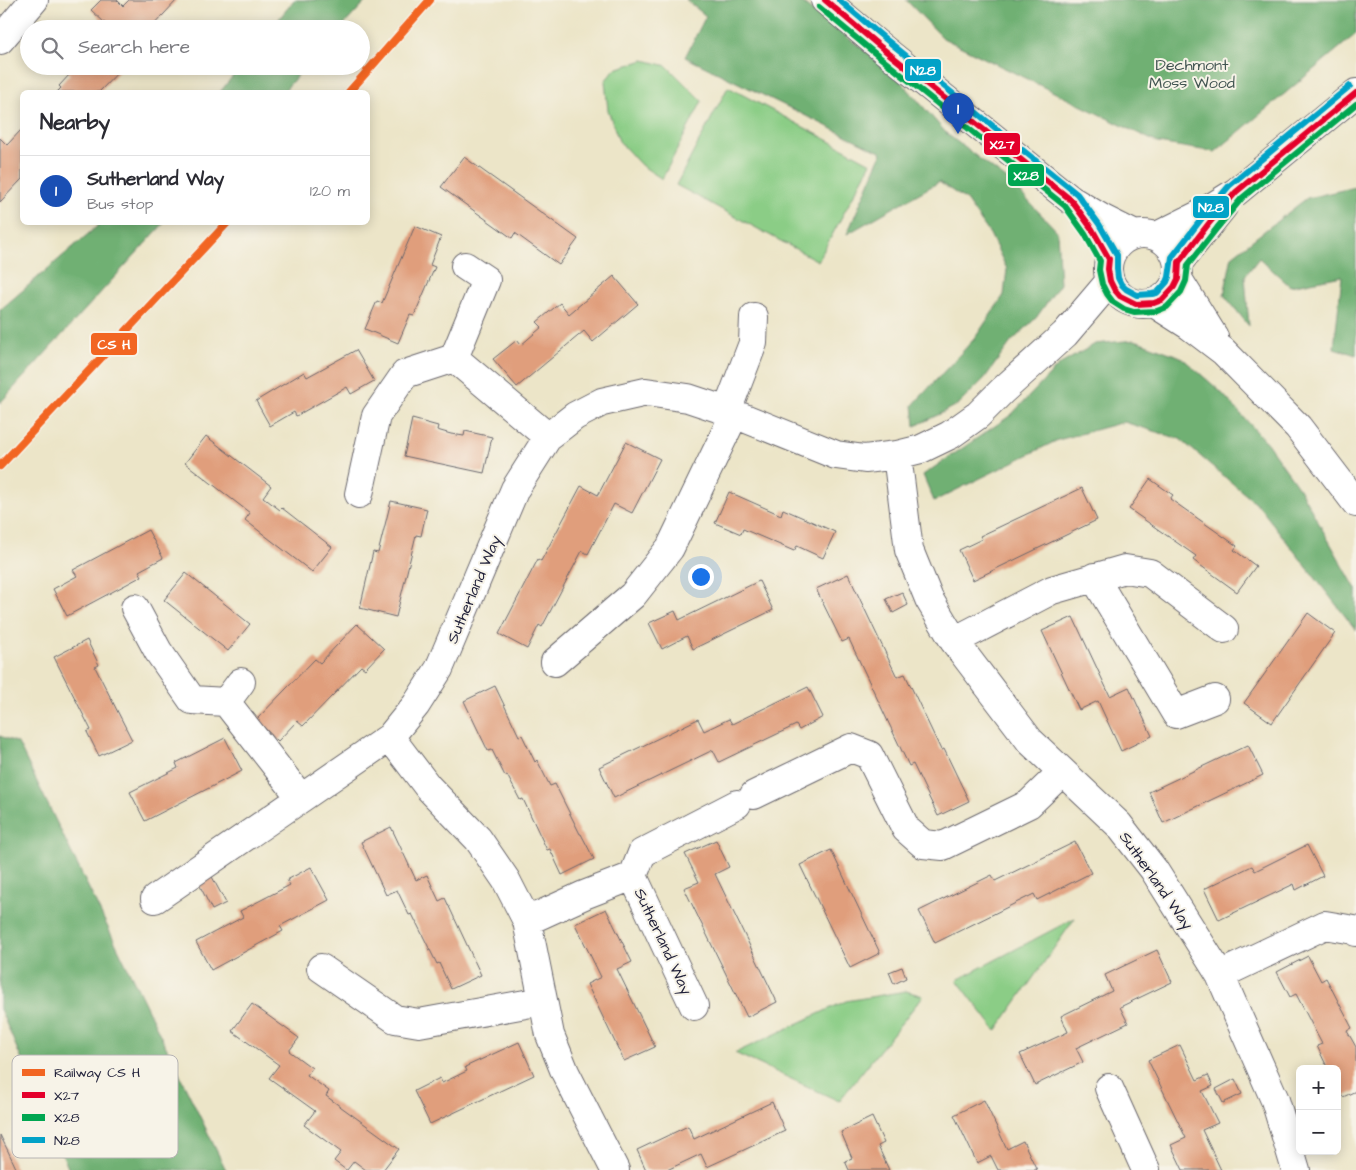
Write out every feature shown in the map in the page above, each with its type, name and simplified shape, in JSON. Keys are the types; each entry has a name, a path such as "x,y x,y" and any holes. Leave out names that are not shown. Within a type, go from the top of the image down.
{"street":[{"path":"0,40 34,0"},
{"path":"825,0 1071,200 1103,219 1167,242 1175,251 1178,271 1223,350"},
{"path":"1109,270 1114,248 1123,240 1145,235 1201,214 1236,192 1356,93"},
{"path":"1141,302 1162,300 1168,294 1174,287 1178,271 1236,192"},
{"path":"1071,200 1092,229 1109,270 1114,289 1120,296 1141,302 1190,326 1223,350 1298,427 1356,502"},
{"path":"359,494 376,416 405,374 454,358 486,280 465,266"},
{"name":"Sutherland Way","path":"1065,334 1109,270"},
{"name":"Sutherland Way","path":"155,899 390,737 416,705 439,669 515,489 548,437 575,416 602,402 646,392 688,398 836,455 865,459 897,455 921,449 950,435 978,415 1065,334 1096,316 1141,302"},
{"path":"554,662 633,595 670,548 730,413 753,343 754,316"},
{"path":"454,358 548,437"},
{"name":"Sutherland Way","path":"897,455 908,550 929,599 954,641 1030,741 1119,825 1154,870 1220,975 1275,1100 1296,1170"},
{"path":"954,641 1052,590 1125,569 1150,573 1224,629"},
{"path":"1094,577 1176,714 1215,699"},
{"path":"135,608 158,652 192,700 233,692 301,798"},
{"path":"390,737 428,787 478,839 506,880 527,921 550,1035 565,1072 615,1170"},
{"name":"Sutherland Way","path":"694,1006 633,876 642,853 745,799 850,748 869,755 906,829 923,844 943,846 1029,804 1062,772"},
{"name":"Sutherland Way","path":"527,921 584,895 633,876"},
{"path":"1220,975 1325,924 1356,932"},
{"path":"321,968 395,1019 419,1023 542,1001"},
{"path":"1109,1088 1146,1170"}],"green space":[{"path":"294,0 367,0 348,20 278,20"},
{"path":"686,0 798,0 892,71 947,134 1010,182 1057,231 1060,284 1036,318 1011,342 984,379 959,404 915,426 913,405 975,338 1004,295 1007,269 990,234 966,200 939,182 847,234 882,153 685,57 706,16"},
{"name":"Dechmont Moss Wood","path":"906,0 1356,0 1356,34 1215,152 1158,143 943,38"},
{"path":"644,60 667,66 702,101 662,179 641,165 619,141 608,110 605,81 615,69"},
{"path":"234,75 298,75 285,90 222,90"},
{"path":"728,87 871,163 818,261 676,185"},
{"path":"1356,187 1356,355 1334,348 1342,276 1290,286 1259,258 1245,276 1249,326 1224,295 1232,256 1307,198"},
{"path":"99,225 162,225 0,403 0,310"},
{"path":"1135,340 1181,357 1220,391 1267,443 1299,488 1356,589 1356,630 1258,505 1180,439 1124,422 1058,440 934,501 923,475 1011,415 1059,365 1095,344"},
{"path":"0,736 18,743 170,1055 20,1055 0,1009"},
{"path":"1075,918 996,1031 957,980"},
{"path":"906,991 923,996 839,1101 735,1053 846,1001"},
{"path":"178,1071 226,1170 69,1170 64,1158 178,1158"}],"building":[{"path":"101,0 117,0 123,6 129,0 177,0 158,20 102,20 91,10"},
{"path":"69,75 115,75 101,90 59,90 61,88 59,86"},
{"path":"20,131 20,181 0,202 0,138 7,145"},
{"path":"464,157 578,239 559,265 515,233 512,238 441,187"},
{"path":"415,226 441,237 430,265 435,267 414,316 410,315 398,343 365,329 377,301 382,303"},
{"path":"614,276 638,304 593,342 584,331 517,387 493,359 517,340 521,345 542,327 537,322 560,303 569,314"},
{"path":"356,350 374,381 351,394 347,387 296,416 294,412 270,426 256,401 304,372 307,377"},
{"path":"412,419 438,426 437,430 451,434 464,436 465,431 492,437 484,473 404,456"},
{"path":"206,436 271,486 263,497 280,510 282,508 332,547 312,572 245,520 250,513 185,463"},
{"path":"626,442 660,459 632,513 614,504 588,554 582,551 542,627 539,625 527,649 499,634 538,559 541,561 581,486 598,495"},
{"path":"1150,479 1173,495 1170,499 1237,546 1234,550 1256,566 1237,592 1193,560 1196,556 1129,509"},
{"path":"1082,488 1097,520 973,580 959,550 982,539 980,536"},
{"path":"729,492 781,515 783,509 835,532 823,558 797,546 794,551 743,529 741,534 715,523"},
{"path":"391,501 427,509 421,536 416,535 396,617 360,608 373,552 378,553"},
{"path":"148,530 163,558 139,571 142,576 67,616 53,589 77,576 73,570"},
{"path":"186,573 250,624 228,651 164,600"},
{"path":"848,574 897,677 905,674 941,750 944,749 969,801 938,816 913,764 909,766 849,639 842,642 816,589"},
{"path":"759,581 773,610 693,649 687,636 662,649 649,623 675,611 679,620"},
{"path":"902,592 908,605 893,613 886,599"},
{"path":"1308,613 1335,633 1272,723 1244,703"},
{"path":"1073,617 1110,696 1129,687 1152,736 1121,751 1098,701 1079,710 1042,631"},
{"path":"357,624 384,649 365,669 361,666 303,726 297,721 278,741 256,720 315,659 320,663"},
{"path":"87,640 99,665 95,667 132,740 99,756 87,732 91,730 54,657"},
{"path":"495,686 519,736 522,735 535,762 537,760 550,786 555,784 594,859 562,875 550,849 547,850 523,799 520,800 492,750 488,751 464,701"},
{"path":"808,687 823,717 799,730 796,725 719,762 713,750 614,798 599,767 698,719 704,731 729,719 732,724"},
{"path":"225,738 242,771 145,821 130,792 178,768 176,763"},
{"path":"1248,745 1263,775 1163,823 1149,792"},
{"path":"391,827 416,880 427,875 439,901 445,898 481,975 451,989 439,963 437,964 412,914 409,915 397,890 386,895 361,842"},
{"path":"716,840 729,867 715,874 777,1002 747,1017 684,888 699,882 685,854"},
{"path":"1075,842 1091,873 1037,900 1034,894 935,943 919,911 992,875 995,881"},
{"path":"1307,845 1323,876 1296,890 1294,884 1219,920 1204,889 1252,866 1255,871"},
{"path":"831,850 880,953 850,968 800,865"},
{"path":"311,867 329,900 280,926 283,931 211,970 196,942 243,917 240,911 290,885 287,880"},
{"path":"210,873 226,903 212,910 197,880"},
{"path":"606,909 632,962 617,969 655,1047 624,1061 587,984 601,977 575,924"},
{"path":"1157,950 1172,982 1120,1007 1128,1023 1076,1048 1083,1062 1035,1085 1020,1054 1068,1032 1061,1016 1112,991 1105,975"},
{"path":"1308,956 1321,981 1326,978 1352,1028 1347,1031 1356,1047 1356,1091 1343,1097 1341,1093 1341,1065 1326,1065 1317,1046 1322,1044 1296,994 1290,997 1277,972"},
{"path":"902,967 906,978 894,984 889,972"},
{"path":"252,1004 299,1038 289,1051 312,1068 307,1075 329,1091 326,1096 399,1149 383,1170 366,1170 354,1161 346,1170 334,1161 341,1152 304,1125 315,1111 269,1078 279,1065 232,1031"},
{"path":"519,1042 534,1075 430,1124 414,1091 440,1078 442,1083 467,1071 465,1067"},
{"path":"1180,1045 1197,1080 1208,1075 1213,1086 1202,1091 1218,1123 1202,1130 1221,1170 1183,1170 1171,1145 1186,1138 1148,1060"},
{"path":"1235,1079 1242,1094 1223,1103 1216,1089"},
{"path":"984,1100 1007,1149 1023,1141 1037,1170 998,1170 991,1156 977,1163 954,1115"},
{"path":"772,1102 785,1131 707,1167 701,1154 667,1170 646,1170 637,1150 688,1126 694,1139"},
{"path":"872,1117 884,1143 878,1146 889,1170 849,1170 845,1161 852,1158 841,1132"},
{"path":"0,1135 7,1149 17,1170 0,1170"}],"transit line":[{"path":"370,68 430,0"},
{"name":"X27","path":"825,0 1071,200 1092,229 1109,259 1108,269 1110,281 1114,289 1120,296 1136,304 1154,303 1162,300 1174,287 1178,279 1179,262 1236,192 1356,93"},
{"name":"N28","path":"839,0 1077,194 1099,224 1117,255 1118,278 1121,284 1137,295 1157,293 1167,282 1172,257 1229,186 1350,86"},
{"name":"X28","path":"819,7 1065,206 1085,234 1100,261 1099,270 1102,284 1107,294 1113,302 1124,309 1134,312 1157,311 1167,307 1181,292 1186,281 1188,265 1242,198 1356,104"},
{"path":"351,90 364,75"},
{"path":"0,466 225,225"}],"place":[{"name":"Sutherland Way","path":"958,134"}]}
